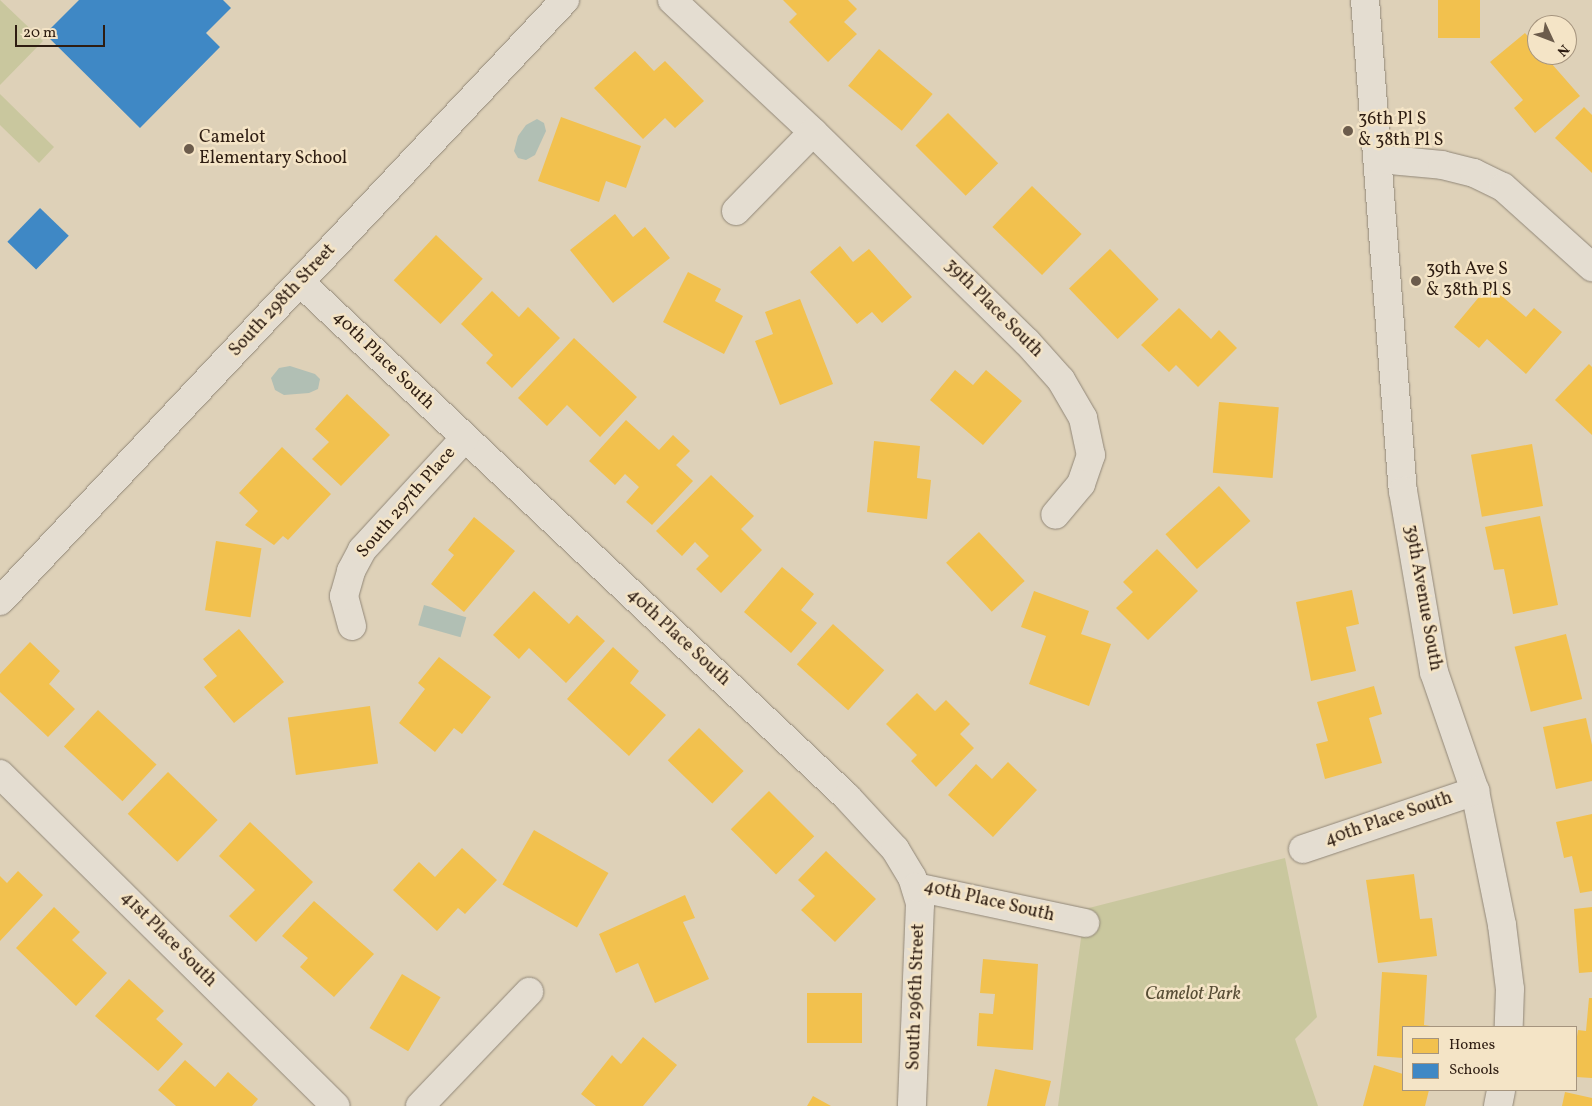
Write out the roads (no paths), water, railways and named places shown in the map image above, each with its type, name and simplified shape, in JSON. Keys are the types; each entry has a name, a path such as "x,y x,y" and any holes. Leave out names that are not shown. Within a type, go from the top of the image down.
{"street":[{"name":"South 298th Street","path":"0,601 566,0"},
{"name":"39th Place South","path":"672,0 813,132 1033,348 1074,400 1089,438 1091,456 1081,484 1055,515"},
{"name":"39th Avenue South","path":"1365,0 1379,159 1403,492 1434,672 1475,791 1502,925 1510,989 1509,1026"},
{"path":"736,211 813,132"},
{"path":"1379,159 1442,165 1488,180 1503,188 1592,267"},
{"name":"40th Place South","path":"300,282 464,439 847,797 895,849 916,887 1085,924"},
{"name":"South 297th Place","path":"352,626 344,596 351,572 362,550 464,439"},
{"name":"41st Place South","path":"0,774 335,1106"},
{"name":"40th Place South","path":"1303,849 1475,791"},
{"name":"South 296th Street","path":"912,1106 920,920 916,887"},
{"path":"420,1106 529,992"},
{"path":"1498,1106 1501,1091"}],"place":[{"name":"36th Pl S & 38th Pl S","path":"1348,131"},
{"name":"Camelot Elementary School","path":"189,149"},
{"name":"39th Ave S & 38th Pl S","path":"1416,281"}],"park label":[{"name":"Camelot Park","path":"1193,995"}]}
